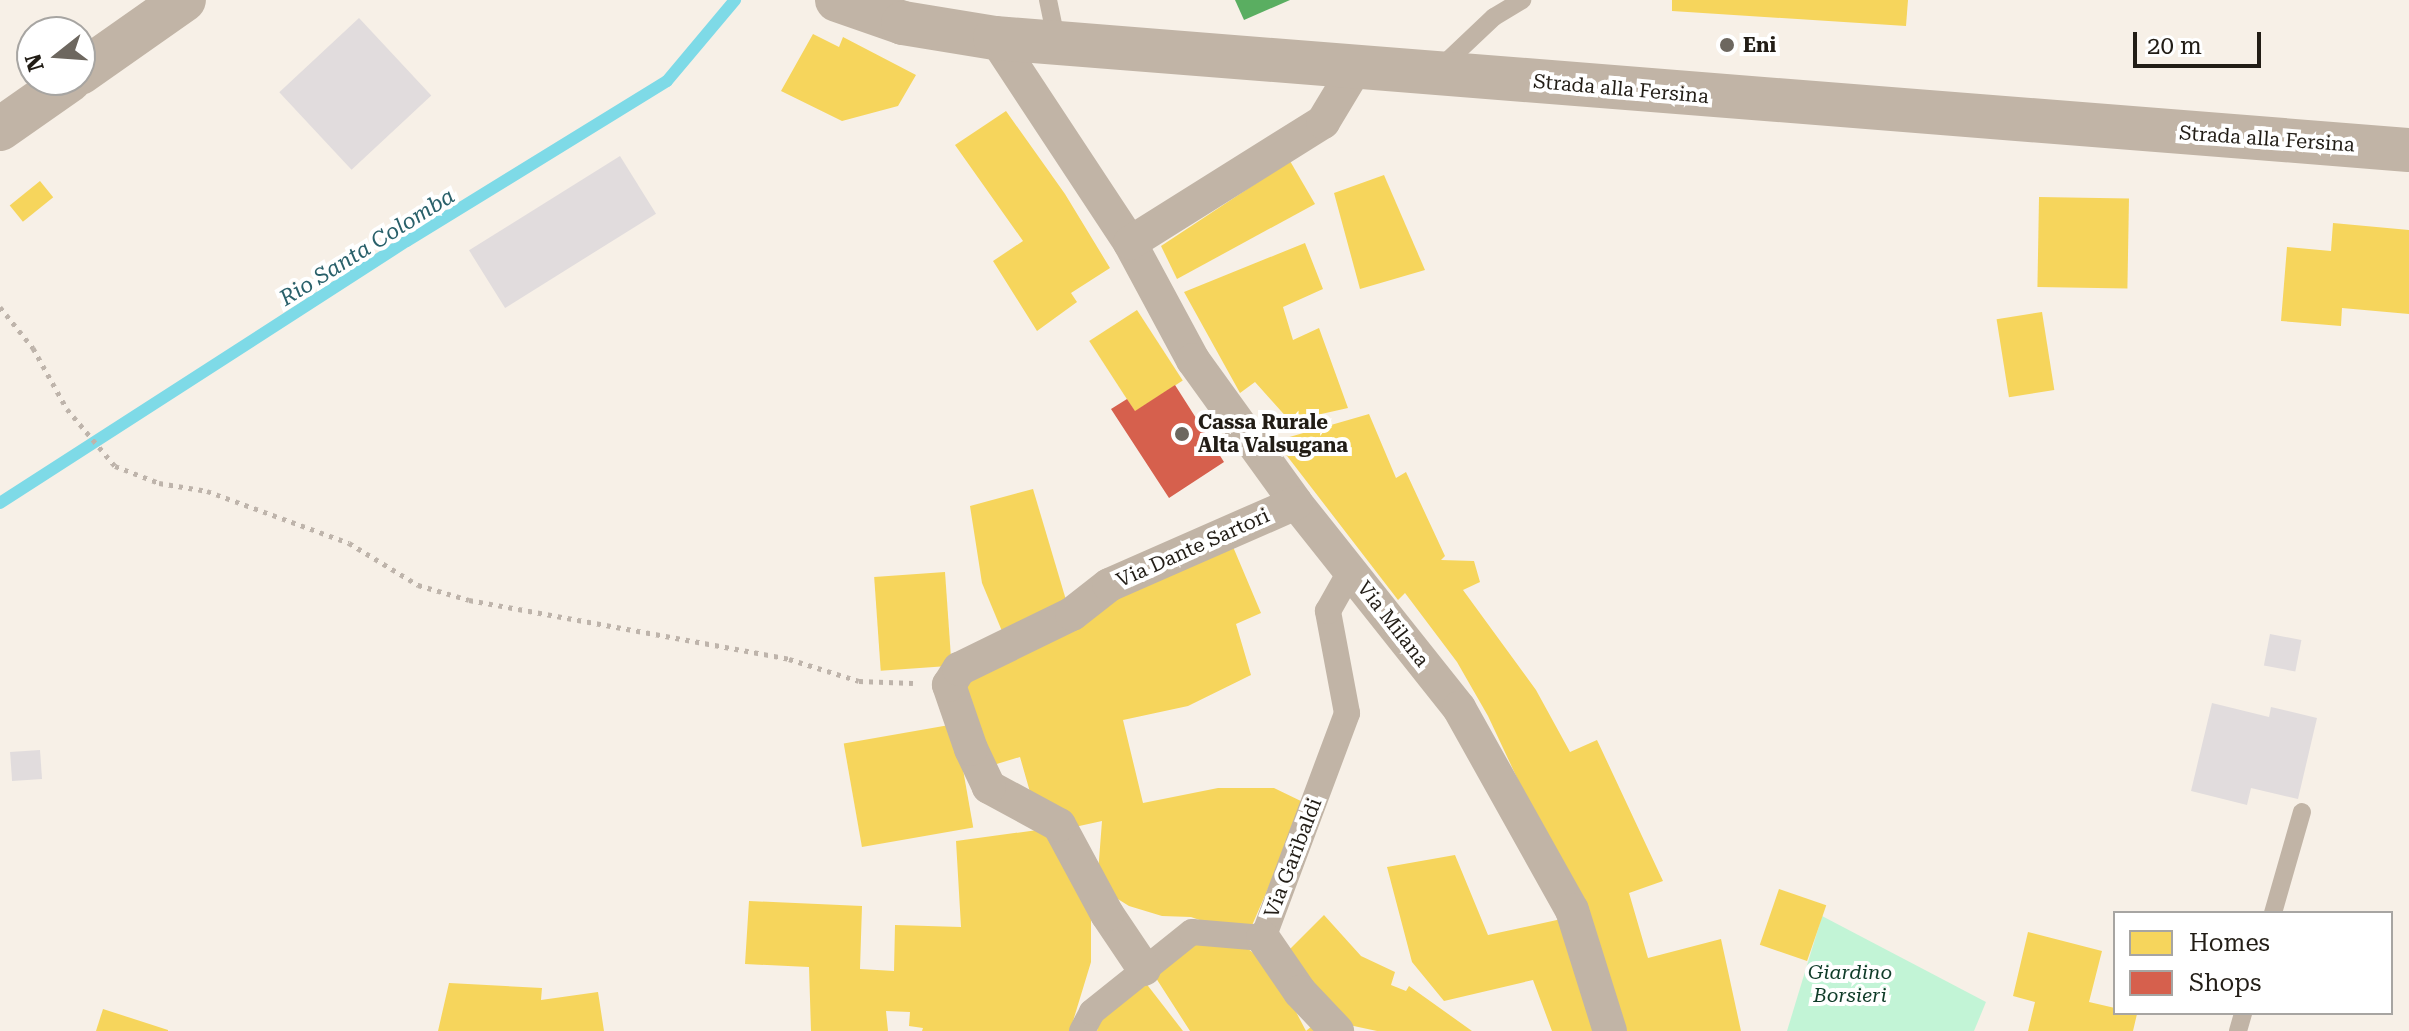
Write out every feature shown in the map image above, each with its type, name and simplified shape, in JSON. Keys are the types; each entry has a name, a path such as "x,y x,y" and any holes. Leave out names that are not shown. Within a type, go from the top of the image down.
{"street":[{"path":"96,62 184,0"},
{"name":"Strada alla Fersina","path":"837,0 903,23 995,38 2409,150"},
{"name":"Via Milana","path":"995,38 1130,243 1193,360 1296,503 1459,708 1572,910 1610,1031"},
{"path":"1130,243 1323,122 1356,67"},
{"path":"0,129 47,96"},
{"name":"Via Dante Sartori","path":"949,685 959,669 1072,614 1109,585 1296,503"},
{"name":"Via Garibaldi","path":"1082,1031 1092,1012 1192,932 1263,938 1347,713 1328,611 1351,570"},
{"path":"949,685 971,749 989,787 1059,825 1107,914 1144,969"},
{"path":"1263,938 1300,992 1337,1031"}],"lane":[{"path":"1048,0 1057,43"},
{"path":"1436,73 1494,17 1522,0"},
{"path":"2274,911 2302,812"}],"path":[{"path":"0,307 33,348 83,430 115,466 159,483 207,491 349,543 418,585 469,600 789,659 859,681 949,685"}],"green space":[{"name":"Giardino Borsieri","path":"1822,916 1986,1002 1974,1031 1787,1031"}],"building: Homes":[{"path":"1672,0 1908,0 1906,26 1672,11"},
{"path":"813,34 839,47 843,37 916,75 898,106 842,121 781,91"},
{"path":"1006,111 1065,194 1110,268 1071,293 1077,302 1037,331 993,261 1023,241 955,145"},
{"path":"1290,161 1315,204 1177,279 1161,246"},
{"path":"1384,175 1425,270 1360,289 1334,193"},
{"path":"40,181 53,197 23,222 10,206"},
{"path":"2039,197 2129,199 2127,289 2037,287"},
{"path":"2333,223 2409,230 2409,314 2342,308 2341,326 2281,321 2287,247 2331,251"},
{"path":"1305,243 1323,289 1283,307 1293,340 1319,328 1348,408 1290,421 1255,382 1240,393 1184,292"},
{"path":"1137,310 1183,380 1135,411 1089,341"},
{"path":"2042,312 2054,390 2009,397 1997,319"},
{"path":"1369,414 1396,478 1406,472 1445,556 1441,560 1474,561 1480,582 1463,590 1536,690 1570,752 1597,740 1663,881 1629,893 1648,958 1721,939 1741,1031 1618,1031 1579,910 1488,716 1457,662 1405,593 1398,600 1284,452 1286,438"},
{"path":"1033,489 1069,610 1004,636 982,583 970,506"},
{"path":"1231,542 1261,613 1236,624 1251,675 1188,706 1123,720 1143,803 1218,788 1274,788 1305,803 1250,930 1217,926 1191,917 1162,916 1129,906 1097,886 1102,821 1061,830 1032,799 1020,757 990,766 960,684 1130,587"},
{"path":"945,572 952,666 881,671 874,577"},
{"path":"955,724 973,827 862,847 844,744"},
{"path":"1052,828 1091,902 1091,962 1070,1031 922,1031 923,1028 909,1026 910,1012 886,1011 888,1031 811,1031 809,967 745,964 749,901 862,906 860,969 894,971 895,925 961,927 956,841"},
{"path":"1455,855 1488,935 1566,918 1599,1031 1552,1031 1533,980 1444,1001 1412,962 1387,867"},
{"path":"1779,889 1826,905 1807,961 1760,945"},
{"path":"1324,915 1361,956 1395,972 1391,985 1406,991 1409,986 1472,1031 1377,1031 1335,1022 1281,958"},
{"path":"2028,932 2102,951 2089,1002 2113,1008 2113,1015 2137,1015 2133,1031 2028,1031 2035,1002 2013,996"},
{"path":"1202,939 1239,942 1273,968 1306,1031 1190,1031 1154,975"},
{"path":"1145,982 1183,1031 1097,1031 1100,1019"},
{"path":"449,983 542,988 541,1000 598,992 604,1031 438,1031"},
{"path":"103,1009 168,1030 168,1031 96,1031"},
{"path":"1319,1020 1326,1031 1306,1031"}],"building: Shops":[{"path":"1175,385 1224,462 1169,498 1111,409 1127,399 1135,411"}],"building: Public":[{"path":"1235,0 1290,0 1244,20"}],"building: Other":[{"path":"359,18 431,96 352,170 279,92"},
{"path":"620,156 656,214 505,308 469,250"},
{"path":"2270,634 2301,640 2295,672 2264,665"},
{"path":"2212,703 2269,717 2271,707 2317,718 2298,799 2251,788 2247,805 2191,791"},
{"path":"40,750 42,779 12,781 10,752"}],"waterway":[{"name":"Rio Santa Colomba","path":"0,503 407,241 667,81 735,0"}],"place":[{"name":"Eni","path":"1727,45"},
{"name":"Cassa Rurale Alta Valsugana","path":"1182,434"}]}
